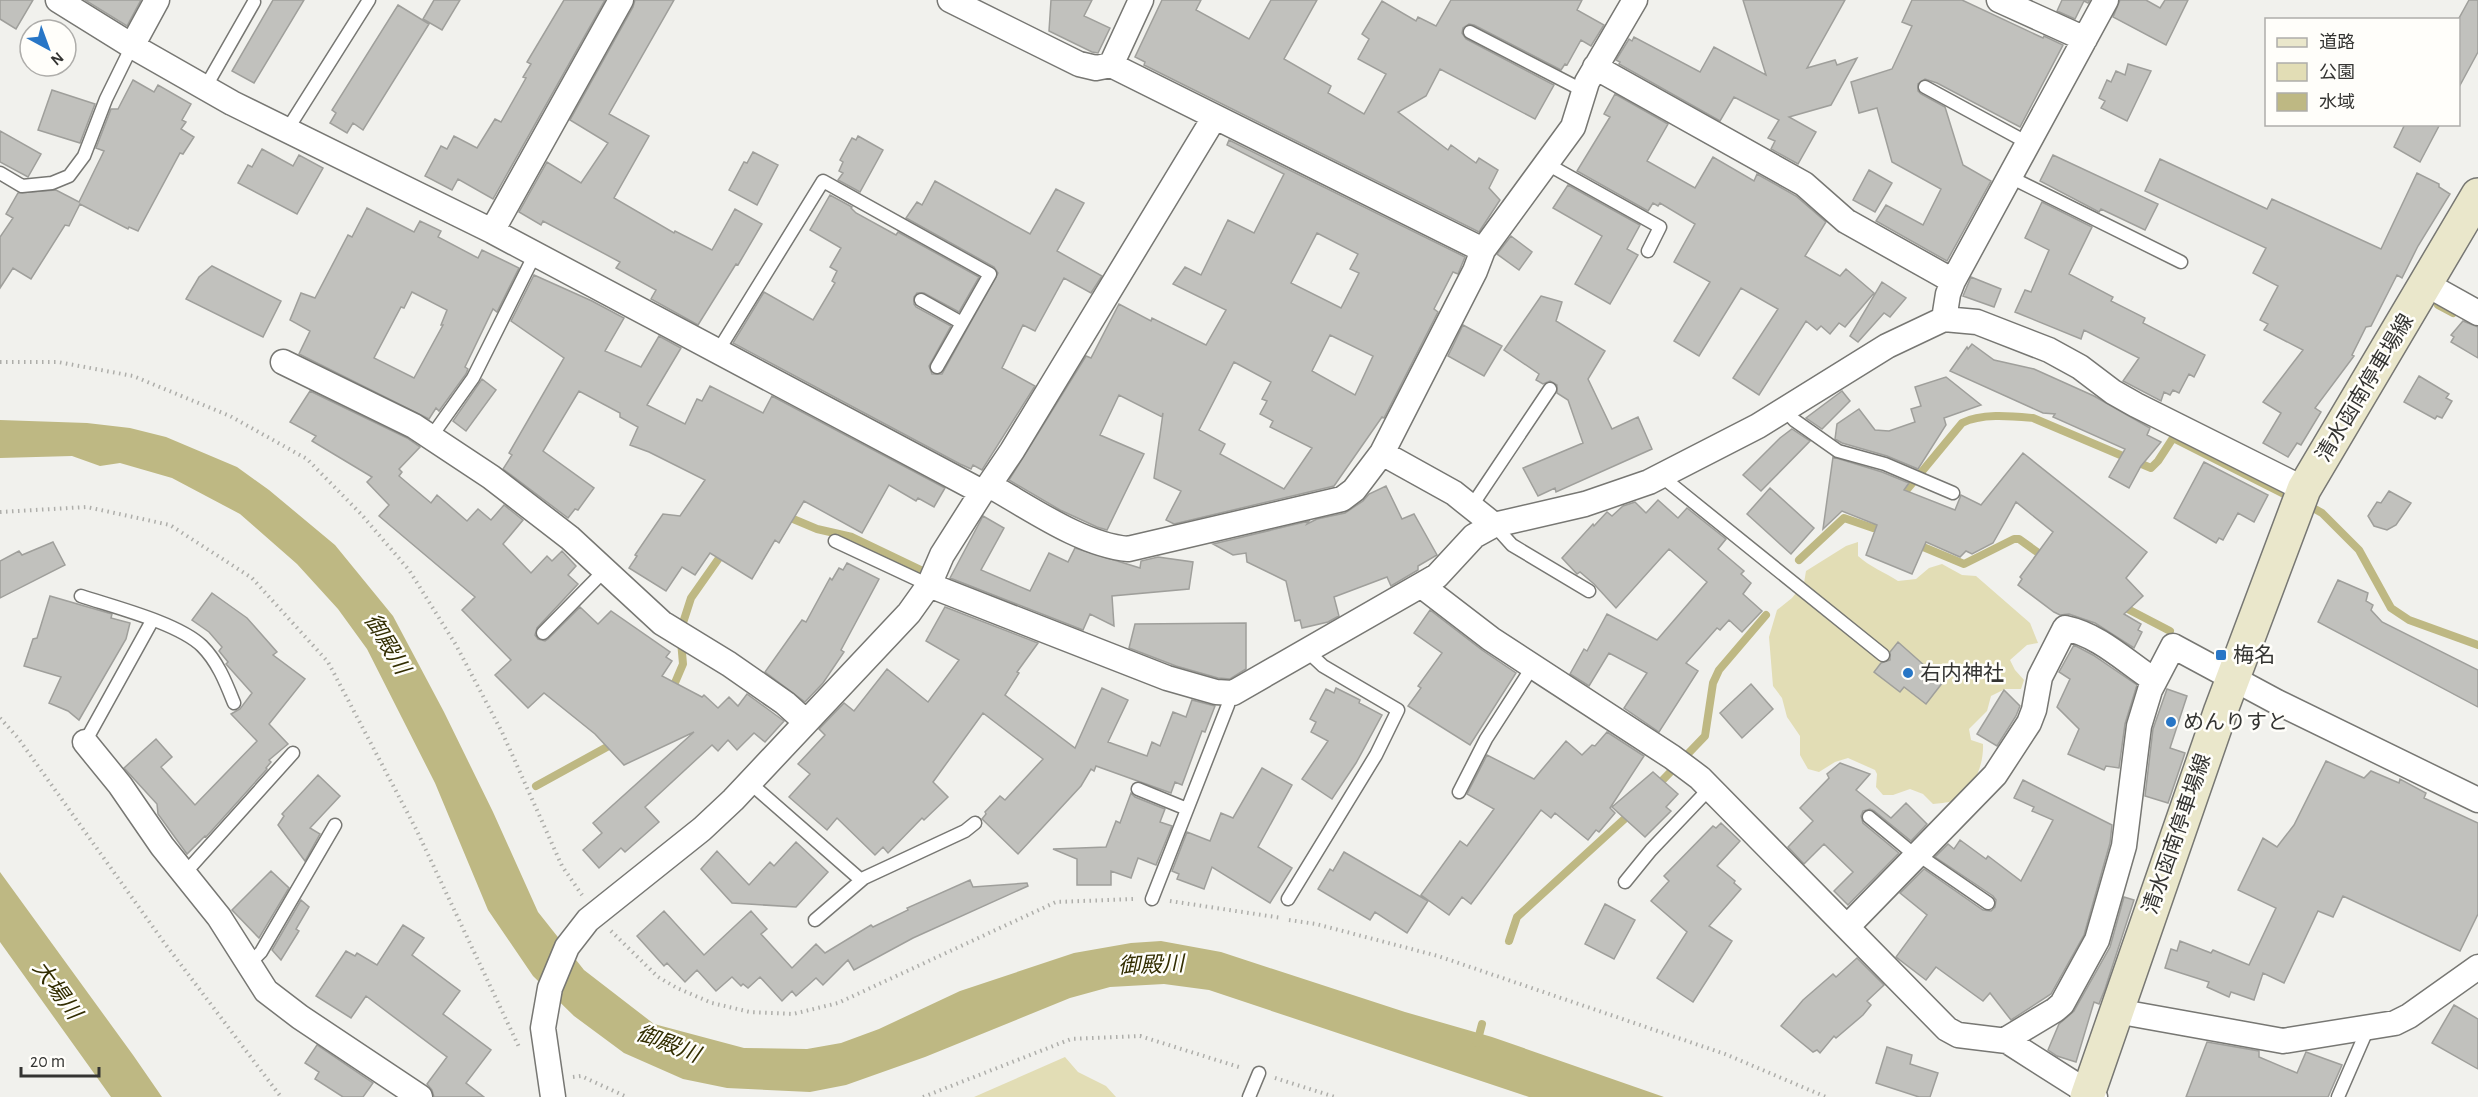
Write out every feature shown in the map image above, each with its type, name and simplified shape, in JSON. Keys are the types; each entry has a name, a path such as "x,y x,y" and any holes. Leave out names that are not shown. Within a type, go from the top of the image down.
{"main road":[{"name":"清水函南停車場線","path":"2090,1095 2116,1011 2232,678 2304,489 2478,195"}],"street":[{"path":"58,0 132,46 286,130 492,231 986,489 1109,548 1128,549 1341,499 1354,490 1382,453 1475,271 1483,250 1573,127 1584,91 1595,67 1635,0"},
{"path":"132,46 157,0"},
{"path":"492,231 621,0"},
{"path":"950,0 1079,64 1096,68 1111,65 1483,250"},
{"path":"1111,65 1141,0"},
{"path":"1998,0 2085,39"},
{"path":"1944,319 1948,294 1953,281 2106,0"},
{"path":"1595,67 1804,184 1846,221 1953,281"},
{"path":"551,1087 543,1029 554,972 567,947 592,917 702,829 750,783 909,613 929,585 942,555 986,489 1214,118"},
{"path":"2427,284 2478,313"},
{"path":"929,585 1167,678 1216,692 1231,693 1246,687 1422,586 1437,576 1474,536 1494,525 1585,504 1635,488 1758,426 1887,346 1944,319 1977,322 2049,350 2080,367 2113,392 2136,405 2304,489"},
{"path":"283,362 414,426 522,499 570,538 642,607 785,704 806,722"},
{"path":"1382,453 1454,493 1494,525"},
{"path":"1422,586 1491,639 1672,757 1710,788 1947,1029 1958,1035 2005,1041 2090,1095"},
{"path":"1847,927 1982,791 1995,775 2029,723 2034,710 2040,677 2065,628 2080,631 2096,639 2154,680"},
{"path":"2005,1041 2062,1004 2097,940 2124,846 2139,726 2154,680 2173,646 2232,678 2478,800"},
{"path":"85,742 120,785 162,846 186,873 219,917 266,991 420,1097"},
{"path":"2116,1011 2283,1041 2395,1023 2473,976"}],"lane":[{"path":"286,130 369,0"},
{"path":"206,88 254,2"},
{"path":"1470,32 1584,91"},
{"path":"0,173 22,186 52,183 69,176 84,156 106,99 132,46"},
{"path":"1925,87 2028,143"},
{"path":"1547,164 1660,226 1648,251"},
{"path":"2010,177 2181,262"},
{"path":"718,351 823,181 990,274 937,367"},
{"path":"431,437 473,378 535,254"},
{"path":"921,300 962,323"},
{"path":"1471,507 1550,389"},
{"path":"1785,410 1794,420 1838,451 1874,460 1953,493"},
{"path":"1661,476 1883,655"},
{"path":"1494,525 1512,545 1589,591"},
{"path":"835,541 929,585"},
{"path":"543,633 605,570"},
{"path":"81,596 152,621 188,637 201,646 216,663 234,703"},
{"path":"85,742 152,621"},
{"path":"1288,899 1376,755 1398,710 1323,666 1307,651"},
{"path":"1459,792 1486,739 1533,666"},
{"path":"1152,899 1231,693"},
{"path":"186,873 293,753"},
{"path":"750,783 861,880"},
{"path":"1625,882 1651,850 1710,788"},
{"path":"1138,789 1187,809"},
{"path":"1869,817 1917,855 1988,903"},
{"path":"815,920 861,880 965,831 975,824"},
{"path":"249,964 261,952 335,825"},
{"path":"2338,1097 2368,1028"},
{"path":"1249,1097 1259,1073"}],"path":[{"path":"0,362 58,362 133,376 231,416 307,459 361,514 409,570 456,645 502,732 562,866 592,917 658,977 712,1003 750,1012 793,1014 838,1003 1056,902 1152,899 1316,924 1438,956 1725,1054 1826,1097"},
{"path":"0,512 87,507 170,525 252,578 328,662 416,829 522,1054 551,1087 581,1076 627,1097"},
{"path":"0,718 18,738 163,941 282,1097"},
{"path":"923,1097 1071,1039 1140,1036 1335,1097"}],"green space":[{"path":"1858,542 1858,556 1898,581 1916,579 1929,568 1942,564 1962,575 1976,576 2030,623 2038,643 2027,645 2010,660 2024,680 2021,689 2005,689 1991,696 1987,711 1969,729 1971,740 1983,744 1982,761 1971,785 1952,801 1933,804 1923,794 1910,789 1893,795 1883,795 1876,787 1875,770 1848,758 1835,762 1819,772 1808,769 1800,755 1800,736 1787,717 1782,698 1773,686 1769,637 1777,610 1792,598 1804,583 1806,571 1846,546"},
{"path":"1065,1057 1078,1072 1106,1086 1116,1097 974,1097"}],"water":[{"name":"御殿川","path":"0,420 87,423 130,428 166,437 237,467 269,490 335,545 393,616 493,812 538,912 584,970 654,1024 744,1048 807,1049 841,1043 879,1029 960,991 1074,953 1131,943 1161,941 1221,952 1405,1012 1492,1037 1664,1097 1529,1097 1209,990 1164,984 1110,987 1070,998 925,1057 846,1085 810,1092 727,1088 683,1079 624,1053 574,1016 533,976 488,910 435,783 367,649 338,609 297,564 240,514 172,478 120,463 100,466 72,456 0,458"},
{"name":"大場川","path":"0,872 162,1097 111,1097 0,942"}],"building":[{"path":"0,0 33,0 22,18 18,18 16,29 0,19"},
{"path":"85,0 141,0 127,26"},
{"path":"273,0 304,0 254,83 232,71"},
{"path":"434,0 460,0 442,30 423,19"},
{"path":"564,0 605,0 493,199 458,179 452,190 425,176 441,146 447,149 454,136 477,148 495,119 501,122 526,78 523,77 531,64 527,62"},
{"path":"635,0 674,0 609,114 649,136 614,198 674,233 675,231 712,250 735,209 762,224 698,325 651,299 656,290 616,268 620,262 543,221 541,225 519,212 547,162 581,183 608,143 570,120"},
{"path":"1051,0 1092,0 1084,16 1110,28 1098,53 1049,31"},
{"path":"1162,0 1201,0 1196,10 1249,39 1271,0 1317,0 1284,59 1331,86 1328,93 1364,114 1386,74 1358,59 1369,39 1362,34 1382,1 1416,21 1418,17 1436,26 1451,0 1582,0 1577,10 1604,25 1591,46 1581,40 1567,65 1565,64 1561,70 1474,25 1469,24 1463,28 1462,33 1466,39 1554,85 1535,119 1440,69 1426,96 1398,112 1448,150 1451,145 1476,163 1479,158 1498,170 1489,188 1500,200 1479,232 1144,65 1145,62 1135,57"},
{"path":"1743,0 1845,0 1807,68 1835,60 1837,65 1857,58 1831,105 1789,117 1816,132 1798,164 1771,149 1775,141 1768,138 1779,120 1734,97 1720,121 1619,64 1620,62 1616,60 1629,39 1632,41 1634,37 1700,72 1714,47 1766,75"},
{"path":"1912,0 1962,0 2063,45 2020,127 1937,83 1925,79 1918,84 1918,91 1921,94 1945,107 1963,165 1991,181 1947,261 1876,221 1886,205 1923,225 1941,189 1892,162 1877,108 1859,113 1851,82 1892,69 1912,26 1902,22"},
{"path":"2062,0 2090,0 2088,3 2084,1 2075,19 2057,11"},
{"path":"2120,0 2146,0 2160,8 2165,0 2188,0 2166,45 2113,17"},
{"path":"2469,0 2478,0 2478,52 2460,85 2460,18"},
{"path":"398,5 429,24 363,130 353,123 347,133 330,123 336,113 332,110"},
{"path":"2128,64 2151,71 2127,121 2101,108 2105,101 2099,98 2107,80 2111,82 2116,71 2125,75"},
{"path":"133,80 154,92 158,85 191,104 182,120 186,122 181,129 194,137 183,154 180,153 138,231 129,227 128,229 80,204 69,226 65,225 31,279 13,268 0,288 0,237 13,218 6,214 18,193 56,190 79,202 104,151 96,148 111,109 118,109"},
{"path":"52,90 95,104 80,143 38,130"},
{"path":"1615,94 1668,124 1647,161 1695,188 1713,157 1754,181 1757,174 1796,196 1826,222 1805,256 1840,276 1846,269 1874,293 1845,327 1839,323 1830,334 1821,326 1817,330 1806,321 1759,395 1733,378 1778,309 1741,288 1699,356 1674,341 1710,282 1674,262 1695,224 1660,203 1658,206 1653,203 1648,211 1577,171 1610,117 1604,114"},
{"path":"2404,126 2439,126 2420,162 2394,147"},
{"path":"0,131 41,154 28,177 0,162"},
{"path":"858,136 883,150 860,192 838,180 843,173 839,171 843,162 840,160 852,138 856,140"},
{"path":"1229,140 1465,257 1458,274 1453,272 1434,309 1438,312 1384,418 1382,417 1334,486 1174,524 1166,520 1181,491 1154,478 1163,413 1162,417 1119,395 1100,435 1144,454 1107,530 1097,527 1060,510 1009,480 1086,356 1091,358 1119,304 1206,345 1226,310 1173,284 1185,267 1201,275 1228,220 1254,233 1284,174 1227,145","holes":["1317,233 1358,254 1350,269 1359,273 1341,308 1291,283","1330,335 1373,356 1355,395 1312,371","1234,362 1271,382 1262,399 1267,401 1260,414 1273,421 1270,427 1312,448 1284,489 1220,454 1225,444 1199,430"]},
{"path":"262,149 293,166 299,155 323,168 297,214 238,183 248,165 252,167"},
{"path":"753,152 778,165 757,205 729,190 744,162 747,163"},
{"path":"2053,155 2158,204 2145,230 2101,209 2099,212 2040,181"},
{"path":"2160,159 2267,209 2272,199 2381,249 2417,173 2439,184 2439,187 2450,194 2418,246 2402,278 2397,275 2371,326 2366,327 2352,355 2354,356 2315,408 2321,412 2301,445 2297,443 2288,457 2263,443 2281,413 2263,402 2303,350 2264,330 2268,324 2260,320 2278,286 2253,273 2266,248 2145,191"},
{"path":"1869,170 1892,183 1875,212 1853,200"},
{"path":"935,181 1030,234 1056,189 1084,203 1057,251 1102,276 1091,293 1064,278 1035,331 1023,325 1002,368 1035,386 982,470 973,465 971,469 960,464 733,343 764,292 813,320 835,283 832,281 837,271 830,267 841,248 810,230 830,195 852,207 856,213 896,235 898,232 979,277 959,312 924,293 917,293 914,297 916,307 951,326 929,366 932,374 942,374 998,273 994,267 906,218 917,202 922,205"},
{"path":"1568,185 1640,225 1627,249 1638,255 1610,304 1575,284 1602,236 1553,208"},
{"path":"2042,202 2092,227 2069,274 2113,297 2111,301 2145,318 2143,323 2205,355 2194,377 2189,374 2179,393 2173,390 2170,395 2164,392 2161,401 2123,381 2139,358 2084,330 2081,339 2015,312 2025,290 2031,292 2049,250 2025,238"},
{"path":"367,208 414,232 420,221 441,231 438,237 478,258 482,250 519,268 497,312 493,309 465,367 468,369 466,374 439,411 436,408 429,419 299,354 310,331 290,320 301,293 315,298 348,235 352,237","holes":["412,292 447,310 441,325 443,325 414,378 374,358 401,307 404,308"]},
{"path":"1511,236 1532,252 1519,270 1497,254"},
{"path":"212,266 281,301 263,337 186,299 199,277"},
{"path":"534,275 624,318 605,351 641,367 659,336 681,348 647,405 685,424 697,399 702,401 710,386 763,413 772,396 945,488 934,507 918,498 916,501 889,485 862,533 804,501 779,543 775,540 752,579 710,553 695,575 682,567 666,591 629,568 637,556 635,555 663,514 680,516 705,480 630,445 638,427 620,417 620,413 579,391 543,451 594,488 578,510 575,509 568,518 503,469 512,455 509,453 564,358 511,321"},
{"path":"1971,277 2001,289 1994,307 1963,296"},
{"path":"1882,282 1906,298 1890,317 1884,313 1858,342 1850,336"},
{"path":"1541,296 1562,302 1556,321 1605,351 1588,379 1612,429 1638,417 1652,449 1556,492 1555,488 1538,496 1523,468 1583,443 1568,400 1557,393 1557,385 1550,381 1543,384 1536,380 1539,374 1504,350"},
{"path":"2463,321 2478,327 2478,358 2451,342 2454,337 2451,335"},
{"path":"1463,325 1502,346 1484,376 1448,356"},
{"path":"1972,344 1994,360 2034,369 2094,396 2150,428 2147,435 2161,442 2141,466 2129,488 2109,477 2125,449 2053,417 2055,414 2043,413 1950,371 1967,347 1968,349"},
{"path":"2419,376 2449,394 2446,398 2452,401 2442,418 2437,416 2435,419 2404,402"},
{"path":"1946,377 1981,405 1944,418 1946,425 1918,469 1835,439 1837,424 1859,409 1875,430 1889,431 1915,422 1911,409 1921,406 1915,387"},
{"path":"482,379 496,390 466,431 453,421"},
{"path":"310,391 407,438 420,447 399,469 402,472 399,476 431,503 437,495 467,521 478,509 491,520 504,505 523,520 503,544 531,573 547,556 552,561 562,551 576,566 568,575 578,584 537,628 535,635 538,639 545,641 548,639 580,607 598,624 611,611 670,652 666,657 672,661 662,676 702,697 704,695 718,708 729,697 738,706 747,694 784,721 765,742 754,733 737,750 728,740 718,751 712,745 645,807 659,822 625,852 621,848 599,868 583,850 602,833 593,823 694,732 624,765 595,734 544,693 528,708 495,675 511,660 462,610 475,597 379,516 389,505 367,482 372,477 312,441 316,436 290,422"},
{"path":"1842,391 1850,401 1822,429 1806,418"},
{"path":"1792,429 1810,441 1761,491 1743,475"},
{"path":"2023,453 2147,552 2126,578 2143,596 2124,614 2141,624 2138,630 2142,632 2134,648 2095,623 2069,614 2060,615 2054,612 2018,585 2022,579 2020,577 2053,532 2016,502 1993,543 1972,554 1966,551 1960,557 1926,542 1912,574 1866,555 1877,525 1842,511 1823,529 1833,457 1909,483 1904,490 1955,510 1961,495 1981,505"},
{"path":"2204,462 2268,495 2254,522 2238,513 2223,540 2219,538 2216,543 2174,518"},
{"path":"1386,486 1402,519 1414,514 1437,555 1418,566 1418,570 1391,586 1387,577 1334,597 1339,616 1328,622 1302,628 1300,620 1295,621 1286,581 1247,562 1246,553 1233,555 1213,544 1309,521 1307,524 1317,519 1345,513 1369,494"},
{"path":"1770,488 1814,528 1791,554 1747,514"},
{"path":"2389,491 2411,503 2396,525 2387,530 2374,526 2368,516 2377,502 2381,503"},
{"path":"1658,500 1678,518 1687,508 1726,539 1718,549 1744,571 1741,574 1751,583 1743,594 1762,611 1742,632 1729,620 1720,630 1717,628 1686,663 1698,671 1659,732 1624,708 1647,673 1609,653 1589,686 1570,674 1584,649 1587,651 1607,614 1657,640 1707,582 1669,549 1616,608 1594,584 1580,572 1577,574 1562,558 1607,512 1612,516 1623,506 1635,502 1646,513"},
{"path":"983,516 1004,528 981,570 1030,591 1049,553 1068,562 1075,548 1140,568 1141,561 1158,557 1193,562 1189,589 1112,596 1114,626 1090,614 1083,630 950,578"},
{"path":"53,542 65,565 0,598 0,561 19,551 22,555"},
{"path":"847,563 879,579 841,650 844,652 823,683 805,702 765,672 802,620 806,622 830,578 832,580 839,568 843,570"},
{"path":"2338,580 2368,593 2366,601 2373,605 2371,610 2382,622 2478,670 2478,707 2318,622"},
{"path":"212,593 247,618 277,652 273,655 305,679 269,724 288,744 269,760 271,762 267,769 206,837 187,854 158,814 157,804 124,768 156,739 172,757 161,767 195,805 257,741 231,714 240,709 252,693 226,664 228,662 219,651 222,647 209,632 192,620"},
{"path":"50,596 112,614 111,618 130,623 126,639 79,720 68,711 49,703 61,677 24,666 33,639 37,638"},
{"path":"945,607 1038,643 1017,672 1019,673 1005,695 1075,748 1102,688 1128,700 1108,742 1147,756 1152,742 1160,746 1173,712 1186,717 1192,700 1215,706 1205,732 1202,731 1182,785 1175,782 1171,793 1096,766 1094,771 1091,769 1081,786 1018,854 982,819 985,812 1000,796 1005,800 1043,759 983,713 933,782 948,797 924,820 922,818 888,853 883,847 875,855 837,818 827,830 789,797 810,774 798,764 825,735 819,729 844,703 854,711 887,669 928,702 959,660 926,641"},
{"path":"1430,610 1516,673 1470,745 1408,706 1421,688 1418,686 1442,653 1414,633"},
{"path":"1246,623 1246,669 1230,679 1218,678 1176,666 1129,648 1135,624"},
{"path":"1898,642 1943,682 1926,704 1904,687 1900,692 1874,672 1881,663 1890,660 1890,652"},
{"path":"2074,645 2137,685 2125,724 2119,768 2106,766 2104,770 2068,754 2079,729 2057,707 2070,679 2059,672"},
{"path":"1751,684 1773,709 1742,738 1720,713"},
{"path":"1336,688 1382,715 1356,763 1332,799 1302,779 1328,741 1311,732 1316,722 1310,719 1326,689 1334,693"},
{"path":"2167,689 2187,696 2170,748 2185,753 2168,803 2145,796 2153,729"},
{"path":"2004,690 2020,706 1997,746 1977,734"},
{"path":"1607,732 1644,756 1610,808 1615,813 1599,832 1596,830 1588,840 1555,813 1551,818 1541,810 1471,904 1462,897 1449,915 1421,895 1460,841 1467,846 1494,809 1467,794 1487,755 1534,779 1566,741 1582,755 1592,745 1595,746"},
{"path":"2326,761 2364,778 2371,771 2399,783 2400,779 2426,793 2424,798 2478,823 2478,914 2460,951 2343,896 2333,917 2318,911 2284,983 2263,973 2254,1000 2231,992 2229,997 2207,987 2209,982 2165,968 2171,949 2177,951 2180,941 2211,953 2213,950 2249,965 2276,908 2238,890 2263,838 2277,847 2294,825"},
{"path":"1840,763 1870,774 1856,790 1891,818 1906,803 1927,824 1911,841 1874,811 1870,809 1863,811 1861,816 1863,823 1899,853 1848,905 1834,891 1853,872 1824,844 1804,864 1788,847 1813,821 1800,808 1829,778 1827,774"},
{"path":"1262,768 1292,785 1258,847 1292,868 1270,903 1212,867 1204,889 1177,879 1179,874 1172,871 1187,832 1210,841 1221,813 1233,818"},
{"path":"1653,772 1678,794 1666,807 1671,811 1645,837 1612,807"},
{"path":"318,775 340,796 310,828 320,834 305,861 278,825 284,816 282,814"},
{"path":"2023,780 2112,825 2110,843 2084,935 2051,994 2011,1020 1990,993 1983,1001 1936,967 1926,980 1896,957 1927,915 1900,893 1924,869 1983,910 1991,911 1995,907 1996,900 1993,896 1935,857 1948,844 1954,849 1960,840 1986,859 1988,856 2021,881 2053,820 2032,811 2034,807 2014,798"},
{"path":"1131,793 1135,797 1165,809 1160,822 1172,826 1156,865 1138,858 1131,878 1111,871 1111,885 1077,885 1077,859 1053,849 1106,847 1116,821 1120,823"},
{"path":"1721,823 1740,841 1717,866 1741,889 1709,926 1732,941 1693,1002 1657,978 1687,932 1651,901 1669,881 1664,876 1713,826 1716,828"},
{"path":"796,842 828,872 796,907 732,903 701,869 717,851 749,885 770,862 774,866"},
{"path":"1344,852 1428,901 1407,933 1375,912 1370,920 1318,889 1330,869 1333,871"},
{"path":"271,871 289,888 259,938 232,910"},
{"path":"970,880 973,887 1027,883 1028,886 913,938 854,970 848,960 823,985 816,978 796,996 792,991 782,1001 760,977 748,988 743,984 741,986 732,977 716,991 697,970 685,982 667,963 664,966 637,936 664,911 704,955 751,911 767,929 761,934 792,968 816,944 825,953 871,925 873,927 908,910 907,908"},
{"path":"2124,897 2134,900 2105,989 2099,1004 2094,1002 2076,1062 2057,1056 2048,1050 2059,1024 2074,1011 2110,947"},
{"path":"301,900 309,907 296,929 299,931 281,960 272,950"},
{"path":"1605,904 1635,920 1614,959 1585,944"},
{"path":"403,925 424,938 412,955 460,991 443,1014 491,1050 466,1083 484,1097 434,1097 427,1084 447,1057 366,996 351,1018 316,996 346,951 355,956 357,953 377,965"},
{"path":"1857,958 1884,985 1867,1001 1871,1005 1863,1015 1836,1038 1834,1036 1820,1053 1817,1050 1813,1052 1781,1026 1803,1000 1833,974 1836,977"},
{"path":"2454,1005 2478,1019 2478,1069 2432,1043"},
{"path":"2207,1042 2259,1051 2259,1057 2297,1073 2306,1052 2342,1065 2328,1097 2186,1097"},
{"path":"317,1045 373,1083 363,1097 343,1097 315,1079 319,1072 305,1063"},
{"path":"1887,1047 1912,1055 1910,1064 1938,1073 1930,1097 1919,1097 1876,1083"}],"waterway":[{"path":"2438,305 2453,313"},
{"path":"1900,498 1962,423 1996,416 2033,418 2151,468 2173,438 2292,498"},
{"path":"2306,504 2322,513 2359,550 2391,608 2409,620 2478,645"},
{"path":"786,516 817,529 852,537 923,571"},
{"path":"1799,560 1844,518 1873,528 1878,527 1882,522"},
{"path":"1916,544 1964,564 2014,539 2019,539 2044,557"},
{"path":"681,629 691,598 724,551"},
{"path":"2120,605 2170,631"},
{"path":"1656,787 1705,736 1713,683 1719,670 1766,615"},
{"path":"671,692 683,664 681,641"},
{"path":"536,786 616,742"},
{"path":"1509,941 1517,917 1631,813"},
{"path":"1477,1043 1482,1024"}],"place":[{"name":"梅名","path":"2221,655"},
{"name":"右内神社","path":"1908,673"},
{"name":"めんりすと","path":"2171,722"}]}
